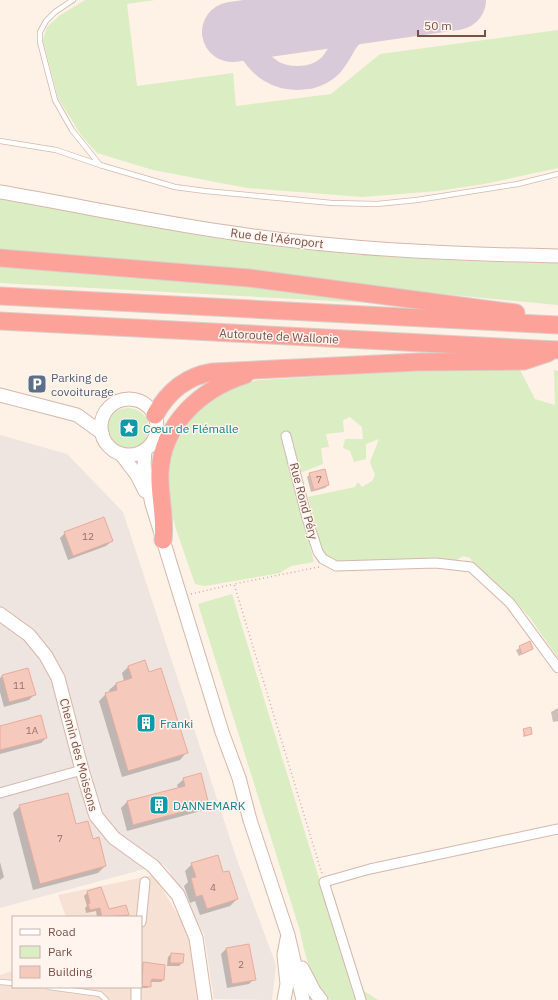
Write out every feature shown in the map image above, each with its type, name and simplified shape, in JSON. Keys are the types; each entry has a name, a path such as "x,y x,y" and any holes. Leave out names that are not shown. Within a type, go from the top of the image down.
{"highway":[{"path":"0,258 249,278 518,313 539,324"},
{"name":"Autoroute de Wallonie","path":"0,296 558,325"},
{"name":"Autoroute de Wallonie","path":"0,321 557,350"},
{"path":"155,414 161,404 172,392 184,382 198,374 212,372 418,362 524,361 557,350"},
{"path":"163,540 165,523 161,506 160,472 163,454 170,434 182,417 194,404 216,387 247,374 272,369"}],"street":[{"name":"Rue de l'Aéroport","path":"0,192 226,232 320,244 435,254 558,256"},
{"path":"0,395 77,415 102,433"},
{"path":"121,454 133,455 145,450 153,444 157,434 158,424 155,414 146,404 133,398 119,400 106,411 101,421 102,433 107,445 121,454 137,474 152,504"},
{"path":"77,415 106,411"},
{"name":"Rue Rond Péry","path":"286,436 307,518 318,552 328,562"},
{"path":"145,450 144,466 152,504 288,935 303,1000"},
{"path":"328,562 336,566 436,563 471,567 510,603 558,668"},
{"name":"Chemin des Moissons","path":"0,614 29,635 46,656 58,678 82,770 96,816 114,838 153,866 178,895 196,938 205,1000"},
{"path":"0,793 82,770"},
{"path":"361,1000 324,882 370,869 558,829"},
{"path":"142,916 145,882"},
{"path":"284,1000 287,984 284,955 288,935"},
{"path":"288,935 308,981 321,1000"},
{"path":"136,988 136,1000"}],"lane":[{"path":"74,0 55,12 46,21 40,32 40,42 55,100 72,130 100,165"},
{"path":"0,142 46,147 175,187 205,192 340,203 376,204 417,200 518,184 558,174"},
{"path":"0,982 12,983"},
{"path":"56,988 100,994 106,1000"}],"path":[{"path":"181,597 234,584 308,571 318,568 328,562"},
{"path":"234,584 324,882"}],"shaded area":[{"path":"0,435 67,454 123,512 237,860 276,965 272,1000 214,999 204,934 169,871 163,864 0,908"},
{"path":"154,875 198,949 208,1000 0,1000 0,975 12,971 12,988 142,988 142,916 66,916 58,895"}],"green space":[{"path":"85,0 155,0 127,4 137,86 233,73 236,106 331,94 380,54 558,30 558,168 484,184 438,191 362,197 247,188 153,170 97,153 81,135 58,98 43,40 47,27 59,16"},
{"path":"0,199 76,211 152,227 246,243 335,253 424,259 558,263 558,305 0,252"},
{"path":"0,261 76,267 427,306 0,283"},
{"path":"519,368 535,399 555,405 554,370 558,371 558,658 530,618 510,596 479,571 470,558 463,556 455,561 337,562 327,557 322,551 308,497 355,487 358,482 362,487 372,481 375,475 370,462 379,439 366,444 366,459 354,462 350,451 343,448 345,439 363,439 362,427 350,417 343,420 344,432 326,434 329,447 321,448 323,464 300,473 294,446 287,448 314,562 291,566 280,573 205,586 195,584 176,529 164,486 172,438 211,396 242,383 261,380 411,371"},
{"path":"128,408 143,414 149,429 143,444 128,450 113,444 107,429 113,414"},
{"path":"232,594 351,983 378,1000 331,1000 319,987 310,969 300,931 198,604"}],"building":[{"path":"325,469 329,485 314,490 309,473"},
{"path":"104,517 113,541 73,556 64,532"},
{"path":"530,641 533,649 522,654 519,646"},
{"name":"Franki","path":"145,660 149,672 161,668 188,753 128,771 105,693 117,690 116,683 132,678 128,666"},
{"path":"28,668 36,695 9,702 2,675"},
{"path":"41,715 47,738 0,750 0,726"},
{"path":"531,727 532,734 525,736 523,729"},
{"name":"DANNEMARK","path":"201,773 209,805 133,825 127,801 185,786 183,778"},
{"path":"68,793 76,824 88,821 93,839 99,837 106,866 40,884 19,805"},
{"path":"218,855 223,872 229,871 238,899 207,909 202,895 196,897 191,878 196,877 191,863"},
{"path":"101,887 109,909 126,905 129,915 102,916 100,908 90,910 87,891"},
{"path":"249,944 256,980 232,984 226,948"},
{"path":"171,953 184,954 183,963 170,963"},
{"path":"143,962 165,965 164,980 153,979 151,980 151,987 142,986"}],"taxiway":[{"path":"396,9 380,8 346,1 261,13 253,19 249,26 247,34 248,43 257,59 263,66 271,71 289,77 309,77 324,71 329,67 347,40 366,22 376,16 404,7"}],"runway":[{"path":"232,32 456,0"}],"place":[{"name":"Parking de covoiturage","path":"37,384"},
{"name":"Cœur de Flémalle","path":"129,428"},
{"name":"Franki","path":"146,723"},
{"name":"DANNEMARK","path":"159,805"}]}
